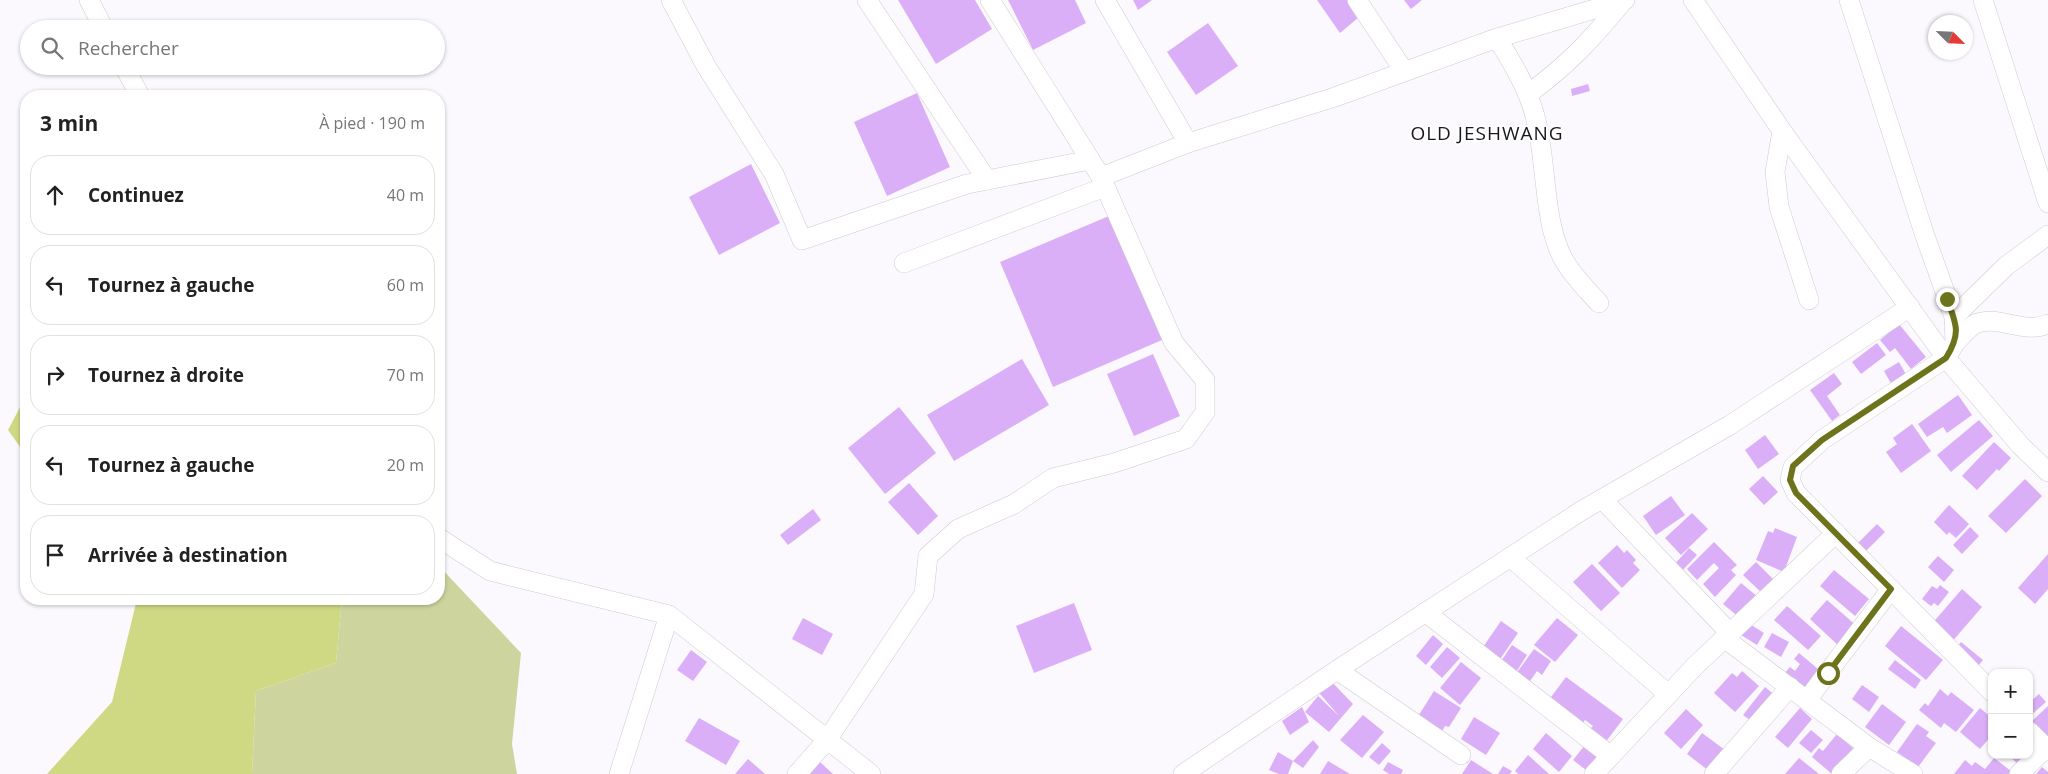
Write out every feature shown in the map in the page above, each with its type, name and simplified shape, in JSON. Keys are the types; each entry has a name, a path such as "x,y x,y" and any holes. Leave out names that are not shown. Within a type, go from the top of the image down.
{"street":[{"path":"89,0 99,20"},
{"path":"671,0 706,66 774,174 802,240 967,184 1090,160"},
{"path":"868,0 987,180"},
{"path":"797,774 827,740 924,594 928,556 958,529 1014,504 1053,478 1114,463 1186,439 1205,412 1205,380 1174,343 1103,182 990,0"},
{"path":"1105,0 1188,143"},
{"path":"1357,0 1404,71"},
{"path":"904,263 1103,182 1188,143 1335,97 1497,38 1625,0"},
{"path":"1528,94 1553,76 1587,44 1625,0"},
{"path":"1693,0 1782,131 1910,307 1951,350 2020,444 2048,472"},
{"path":"1849,0 1925,236 1954,317 1951,350"},
{"path":"1983,0 2048,203"},
{"path":"1497,38 1528,94 1537,122 1555,241 1564,262 1599,303"},
{"path":"129,75 137,90"},
{"path":"1782,131 1775,172 1779,207 1808,300"},
{"path":"1954,317 2006,266 2048,235"},
{"path":"1183,774 1510,557 1602,499 1730,425 1910,307"},
{"path":"1988,688 1796,493 1790,480 1793,466 1822,440 1951,350 1973,325 1985,321 2020,327 2041,327 2048,324"},
{"path":"1602,499 1727,635 1790,688 1869,747 1913,774"},
{"path":"1594,774 1668,694 1727,635 1836,534"},
{"path":"445,542 490,571 669,615 871,774"},
{"path":"1510,557 1668,694"},
{"path":"1807,700 1891,589"},
{"path":"1425,612 1612,756"},
{"path":"619,774 669,615"},
{"path":"1338,670 1461,755"},
{"path":"1714,774 1790,688"},
{"path":"2019,774 2047,749 2033,735"},
{"path":"1841,774 1869,747"}],"shaded area":[{"path":"20,407 20,447 8,430"},
{"path":"445,572 521,653 512,744 517,774 252,774 256,691 336,663 341,605 445,605"},
{"path":"136,605 341,605 336,663 256,691 252,774 47,774 112,702"}],"building":[{"path":"898,0 975,0 992,29 936,64"},
{"path":"1008,0 1075,0 1086,23 1033,50"},
{"path":"1133,0 1152,0 1138,10"},
{"path":"1317,0 1348,0 1359,17 1340,33"},
{"path":"1404,0 1422,0 1411,9"},
{"path":"1208,23 1238,66 1196,95 1167,52"},
{"path":"1588,84 1590,91 1572,96 1571,89"},
{"path":"917,93 950,167 887,196 854,122"},
{"path":"751,164 780,223 719,255 689,197"},
{"path":"1109,216 1162,340 1053,387 1000,262"},
{"path":"1899,324 1926,357 1911,369 1895,348 1890,352 1880,340"},
{"path":"1877,343 1886,355 1861,374 1852,362"},
{"path":"1153,354 1180,416 1134,436 1107,374"},
{"path":"1022,359 1049,405 954,461 927,415"},
{"path":"1899,362 1908,378 1893,387 1884,371"},
{"path":"1834,373 1842,384 1827,396 1840,415 1832,421 1810,390"},
{"path":"1958,395 1972,415 1947,433 1943,427 1927,437 1918,424"},
{"path":"899,407 936,453 885,494 848,448"},
{"path":"1979,420 1993,436 1951,472 1937,455"},
{"path":"1912,424 1931,451 1901,473 1886,452 1897,444 1893,438"},
{"path":"1765,435 1779,454 1758,469 1745,450"},
{"path":"1994,442 2011,458 1999,471 1997,469 1977,490 1962,476"},
{"path":"1763,476 1778,492 1764,505 1749,489"},
{"path":"2025,479 2042,496 2006,533 1988,516"},
{"path":"909,483 938,516 918,535 888,502"},
{"path":"1671,496 1685,515 1656,535 1643,516"},
{"path":"1949,505 1969,524 1956,538 1949,532 1947,535 1934,522"},
{"path":"813,509 821,520 788,545 780,535"},
{"path":"1692,513 1708,529 1681,555 1665,538"},
{"path":"1877,524 1885,532 1862,555 1854,547"},
{"path":"1970,527 1979,536 1962,554 1953,545"},
{"path":"1775,528 1797,537 1784,572 1756,560 1768,531 1773,533"},
{"path":"1714,542 1737,565 1731,570 1736,575 1715,597 1703,584 1719,568 1714,563 1697,580 1687,569"},
{"path":"1617,545 1624,553 1627,550 1636,560 1633,563 1640,570 1622,588 1598,563"},
{"path":"1689,548 1697,555 1681,572 1674,565"},
{"path":"2048,554 2048,589 2035,604 2018,588"},
{"path":"1938,556 1954,570 1944,582 1928,567"},
{"path":"1756,562 1775,581 1765,596 1743,575"},
{"path":"1592,564 1620,593 1601,611 1573,582"},
{"path":"1834,570 1869,599 1855,616 1820,586"},
{"path":"1741,583 1758,597 1740,618 1723,604"},
{"path":"1940,585 1949,592 1938,606 1934,603 1931,606 1922,599 1932,586 1937,589"},
{"path":"1962,589 1982,607 1950,644 1930,626"},
{"path":"1827,600 1858,627 1840,647 1810,619"},
{"path":"1074,603 1092,650 1034,673 1016,626"},
{"path":"1787,606 1821,636 1808,650 1774,620"},
{"path":"803,618 833,634 822,655 792,639"},
{"path":"1557,618 1578,635 1555,662 1534,645"},
{"path":"1501,621 1518,633 1496,665 1479,653"},
{"path":"1748,623 1764,633 1757,645 1741,635"},
{"path":"1901,626 1943,660 1926,680 1885,646"},
{"path":"1772,633 1789,642 1781,657 1764,647"},
{"path":"1433,635 1443,644 1426,665 1416,656"},
{"path":"1961,642 1983,660 1975,670 1953,652"},
{"path":"1512,645 1527,655 1515,674 1499,664"},
{"path":"1447,647 1460,658 1442,678 1430,667"},
{"path":"1534,649 1551,661 1542,675 1537,671 1528,684 1515,675"},
{"path":"691,650 707,662 693,681 677,670"},
{"path":"1799,653 1824,674 1809,693 1785,673 1790,667 1795,671 1800,664 1794,659"},
{"path":"1895,660 1921,680 1915,689 1888,669"},
{"path":"1461,662 1481,678 1460,705 1440,688"},
{"path":"1742,671 1759,686 1735,712 1714,693 1732,673 1737,677"},
{"path":"1566,677 1623,719 1605,743 1589,730 1593,726 1585,720 1580,726 1548,701"},
{"path":"1329,679 1353,704 1329,732 1305,712 1318,696 1339,716 1315,688"},
{"path":"1862,685 1879,697 1869,712 1852,699"},
{"path":"1765,687 1776,696 1754,723 1743,715"},
{"path":"1940,689 1948,696 1951,692 1974,710 1956,732 1944,723 1941,728 1919,710 1925,703 1928,706"},
{"path":"1434,691 1461,708 1449,727 1445,726 1441,733 1417,718"},
{"path":"2039,694 2046,702 2033,713 2033,699"},
{"path":"1882,704 1906,722 1889,745 1865,727"},
{"path":"2048,706 2048,735 2044,739 2033,726 2033,720"},
{"path":"1302,707 1309,722 1290,735 1282,721"},
{"path":"1800,708 1812,719 1788,748 1775,737"},
{"path":"1980,708 1988,715 1988,740 1980,749 1960,732"},
{"path":"1686,709 1703,725 1681,749 1664,733"},
{"path":"1363,715 1384,732 1362,758 1340,740"},
{"path":"1474,717 1500,733 1486,755 1461,739"},
{"path":"699,718 740,741 726,765 685,741"},
{"path":"1917,724 1929,732 1926,736 1936,743 1918,767 1897,752"},
{"path":"1811,730 1823,740 1811,753 1799,743"},
{"path":"1546,733 1572,756 1559,772 1533,749"},
{"path":"1702,733 1725,750 1709,771 1687,754"},
{"path":"1837,734 1853,748 1832,774 1812,757 1819,748 1823,751"},
{"path":"1313,740 1319,747 1303,768 1293,761"},
{"path":"1382,743 1391,751 1379,765 1369,757"},
{"path":"1585,745 1604,760 1586,770 1573,760"},
{"path":"1278,752 1293,761 1288,774 1279,774 1269,770"},
{"path":"1528,755 1549,774 1518,774 1515,771"},
{"path":"1799,758 1819,774 1785,774"},
{"path":"748,759 765,774 735,774"},
{"path":"1995,759 2011,771 2009,774 1954,774 1965,760 1972,766 1975,762 1985,769"},
{"path":"2012,759 2026,759 2021,767"},
{"path":"1471,760 1493,774 1462,774"},
{"path":"1328,761 1350,774 1320,774"},
{"path":"820,762 833,774 809,774"},
{"path":"1388,762 1403,770 1401,774 1389,774 1383,770"},
{"path":"1503,766 1512,771 1510,774 1498,774"},
{"path":"2042,767 2048,774 2036,774"}],"district":[{"name":"OLD JESHWANG","path":"1487,133"}],"route":[{"path":"1828,673 1891,589 1796,493 1790,480 1793,466 1822,440 1946,358 1955,343 1956,330 1954,317 1947,299"}]}
